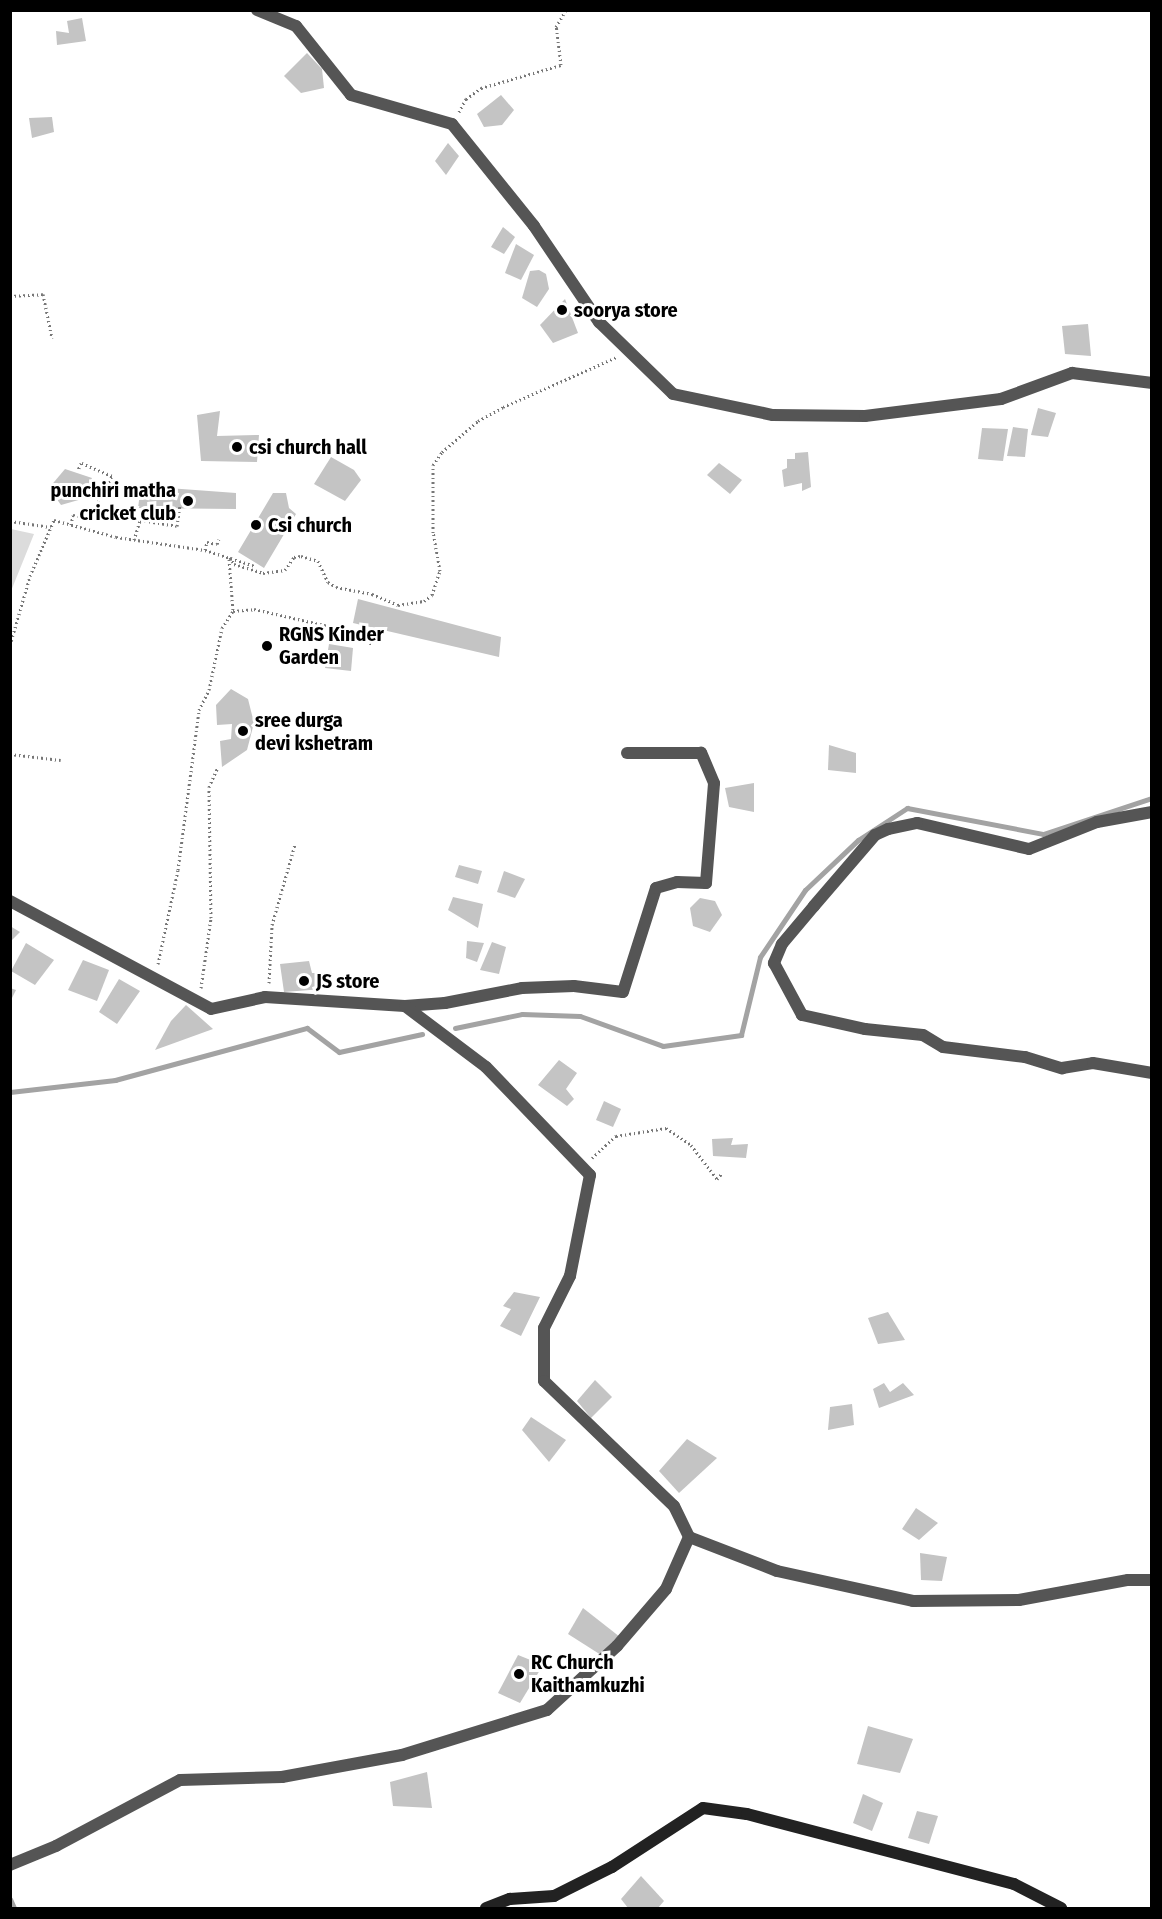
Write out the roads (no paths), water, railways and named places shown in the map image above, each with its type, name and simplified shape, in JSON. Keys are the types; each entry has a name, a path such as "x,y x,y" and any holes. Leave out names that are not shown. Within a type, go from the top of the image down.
{"main road":[{"path":"486,1908 510,1899 554,1896 612,1867 667,1828 703,1808 747,1814 1014,1884 1061,1908"}],"street":[{"path":"257,10 296,26 351,94 452,124 534,226 599,322 673,394 772,415 865,416 1001,399 1072,373 1152,383"},
{"path":"10,901 211,1009 270,997 405,1006 445,1003 522,988 574,986 623,992 656,888 671,882 706,883 714,783 701,753 627,753"},
{"path":"1152,812 1097,822 1029,849 917,823 888,829 875,836 814,906 782,944 774,963 802,1015 865,1029 923,1035 943,1047 1024,1057 1062,1068 1093,1064 1152,1073"},
{"path":"405,1006 486,1067 590,1175 570,1276 544,1328 544,1382 674,1506 689,1537 777,1571 913,1601 1019,1600 1128,1580 1152,1580"},
{"path":"10,1865 56,1846 180,1780 282,1777 402,1755 547,1710 617,1646 666,1589 689,1537"}],"waterway":[{"path":"455,1028 522,1014 580,1016 663,1046 741,1035 760,957 805,890 858,840 907,808 1043,834 1152,798"},
{"path":"10,1092 115,1080 307,1028 339,1052 422,1034"},
{"path":"10,1899 14,1908"}],"place":[{"name":"soorya store","path":"562,310"},
{"name":"csi church hall","path":"237,447"},
{"name":"punchiri matha cricket club","path":"188,501"},
{"name":"Csi church","path":"256,525"},
{"name":"RGNS Kinder Garden","path":"267,646"},
{"name":"sree durga devi kshetram","path":"243,731"},
{"name":"JS store","path":"304,981"},
{"name":"RC Church Kaithamkuzhi","path":"519,1674"}]}
